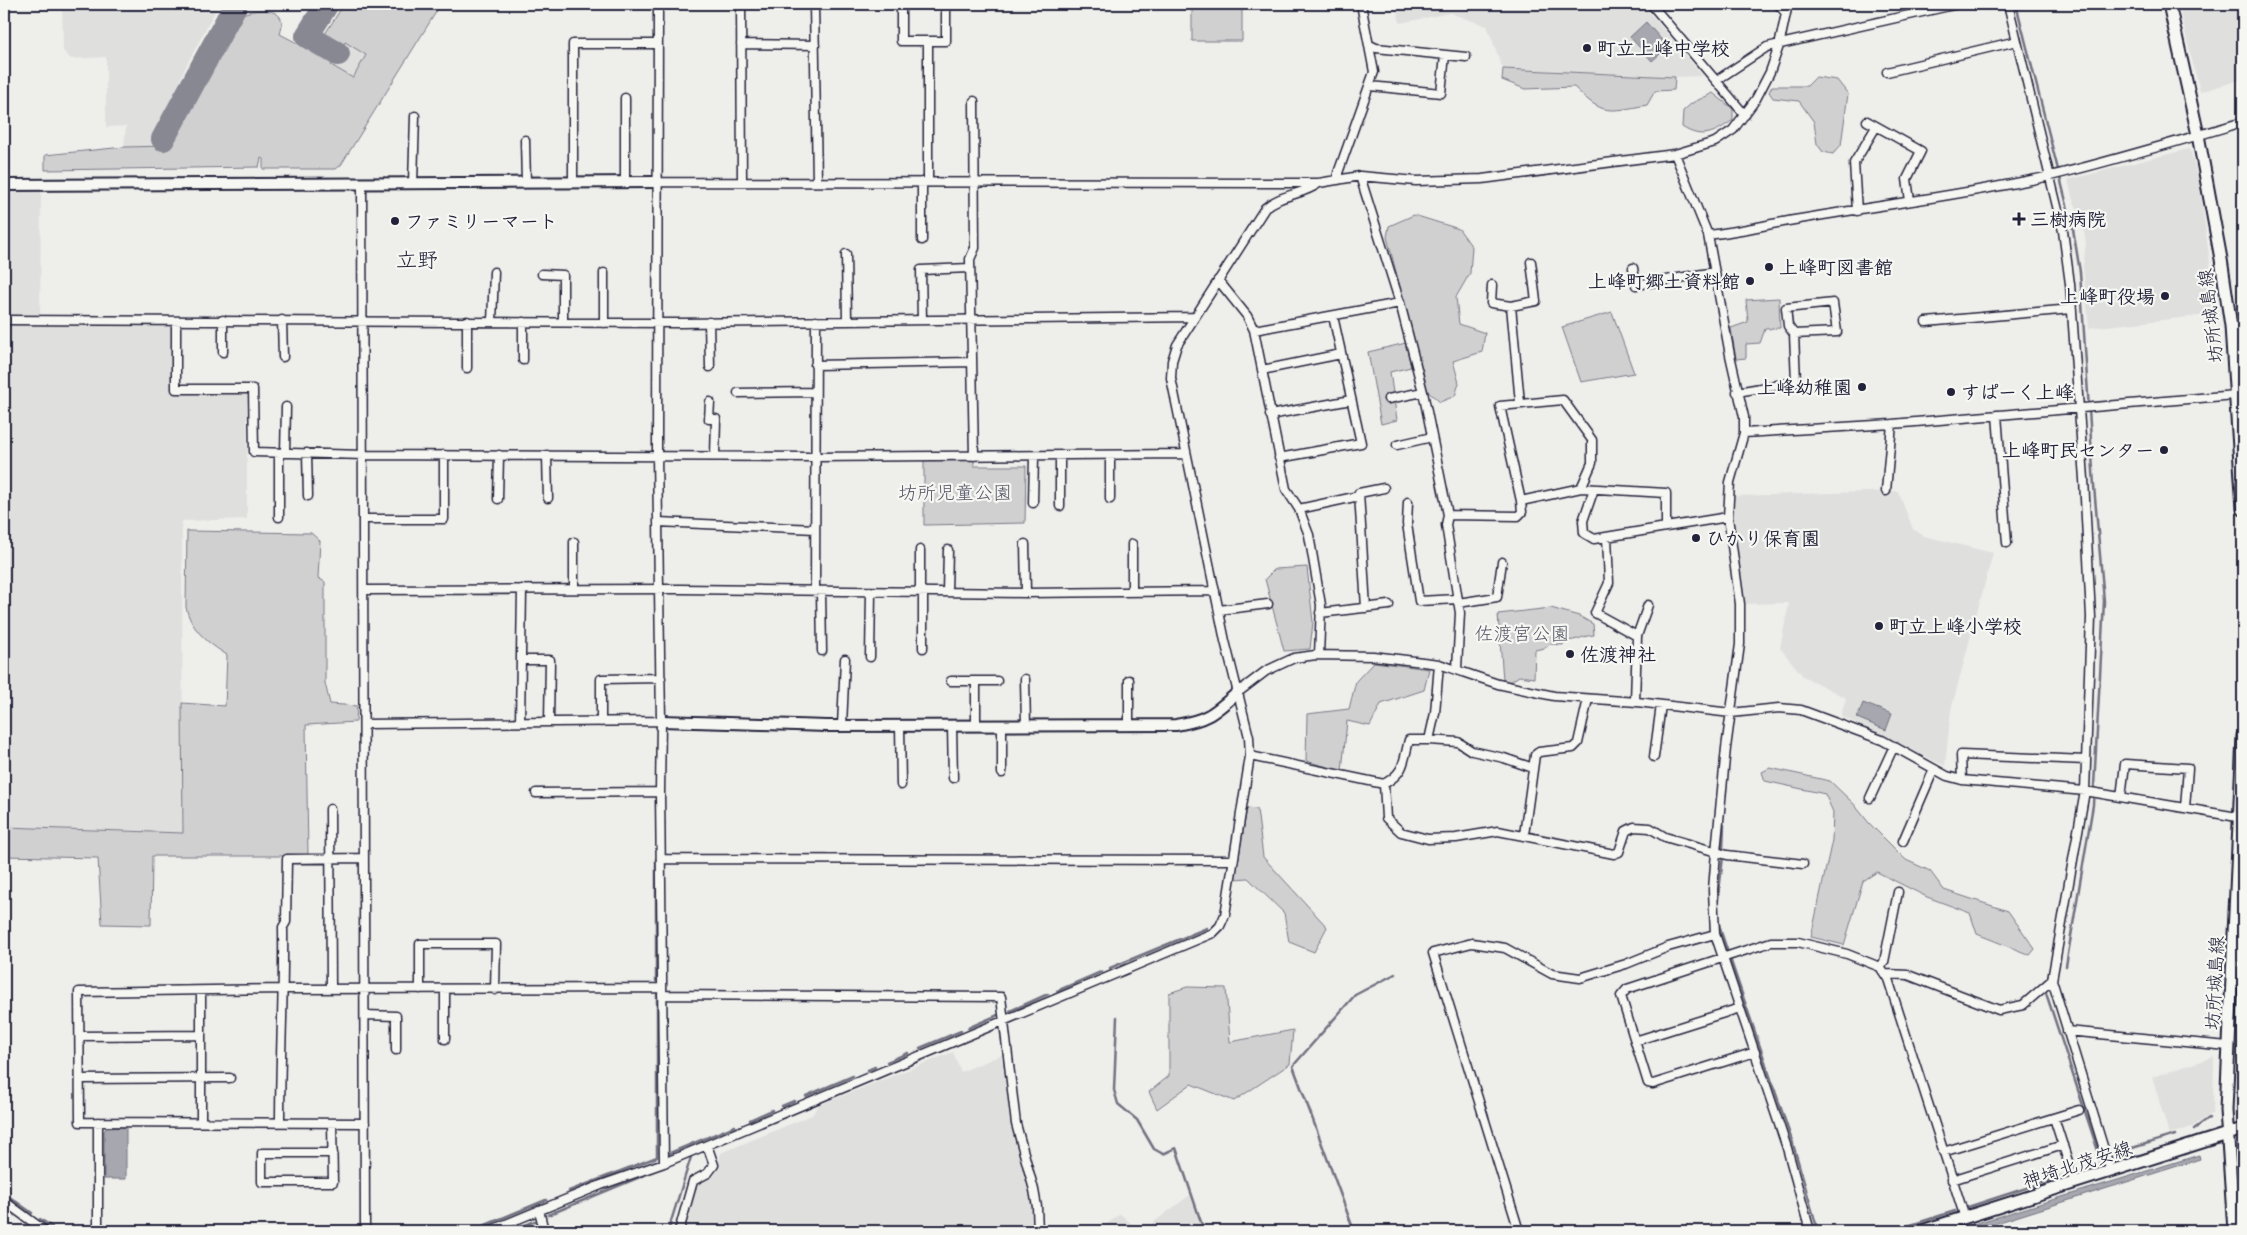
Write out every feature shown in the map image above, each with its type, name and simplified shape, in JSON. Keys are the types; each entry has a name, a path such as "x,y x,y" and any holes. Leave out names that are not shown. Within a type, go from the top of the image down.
{"main road":[{"name":"坊所城島線","path":"2169,4 2198,135 2228,306 2243,509"},
{"name":"坊所城島線","path":"2234,1231 2227,1134 2228,1046 2241,817 2243,736"},
{"name":"神埼北茂安線","path":"1922,1231 2243,1129"}],"street":[{"path":"658,4 657,455 661,678 660,792 664,1163"},
{"path":"741,4 742,182"},
{"path":"814,4 817,182"},
{"path":"900,4 901,41 946,41 946,4"},
{"path":"1338,180 1338,173 1374,72 1361,4"},
{"path":"1651,4 1745,115"},
{"path":"1778,4 1785,12"},
{"path":"4,185 625,182 1319,183 1360,176 1416,181 1482,179 1675,154 1715,142 1733,130 1756,99 1770,72 1779,46 1788,4"},
{"path":"1717,80 1767,48 1958,4"},
{"path":"2008,4 2063,231 2085,408 2091,616 2085,791 2052,980 2112,1172"},
{"path":"922,240 928,41"},
{"path":"1888,72 2017,42"},
{"path":"573,183 573,44 658,44"},
{"path":"741,44 815,44"},
{"path":"1370,45 1376,48 1466,57"},
{"path":"1370,86 1441,93 1445,54"},
{"path":"625,98 625,182"},
{"path":"974,100 974,248 970,259 974,456"},
{"path":"412,183 416,116"},
{"path":"1867,121 1921,150 1907,179 1910,201"},
{"path":"1708,235 1749,230 1793,220 1857,211 2049,176 2154,149 2243,122"},
{"path":"1857,211 1854,163 1876,127"},
{"path":"525,140 526,183"},
{"path":"1675,154 1708,235 1737,392 1744,417 1744,432 1730,482 1728,518 1740,604 1740,644 1712,890 1715,934 1788,1148 1810,1231"},
{"path":"1360,176 1400,303 1423,392 1448,515 1446,525 1460,613 1457,668"},
{"path":"362,183 365,1231"},
{"path":"490,1231 601,1185 664,1163 1004,1022 1213,933 1220,926 1225,915 1250,756 1249,737 1214,591 1173,396 1172,361 1177,345 1194,317 1269,204 1311,189 1319,183"},
{"path":"846,254 847,321"},
{"path":"1492,285 1491,303 1512,306 1536,301 1531,262"},
{"path":"922,320 921,270 970,268"},
{"path":"1633,268 1636,285 1715,272"},
{"path":"492,322 494,272"},
{"path":"604,273 604,323"},
{"path":"542,274 563,275 563,322"},
{"path":"1218,280 1248,316 1254,330 1278,458 1286,489 1300,509 1309,535 1320,613 1319,655"},
{"path":"1254,330 1400,303"},
{"path":"1737,392 1796,382 1794,334 1788,326 1786,308 1833,303 1837,332 1794,334"},
{"path":"1512,306 1520,403"},
{"path":"1926,322 2072,309"},
{"path":"1278,458 1361,442 1333,316"},
{"path":"4,320 362,320 604,323 1194,317"},
{"path":"223,320 223,352"},
{"path":"282,320 283,356"},
{"path":"176,321 176,389 253,389 254,452 364,455 815,457 1185,454"},
{"path":"816,321 815,529 822,651"},
{"path":"466,322 467,368"},
{"path":"523,322 523,360"},
{"path":"709,322 710,367"},
{"path":"1262,370 1341,354"},
{"path":"815,365 972,362"},
{"path":"738,393 815,392"},
{"path":"1388,399 1423,392"},
{"path":"1744,432 1892,424 2235,395"},
{"path":"1270,415 1351,400"},
{"path":"1448,515 1518,516 1522,512 1500,406 1563,400 1592,440 1592,463 1581,488"},
{"path":"710,402 709,419 716,419 716,456"},
{"path":"279,517 286,407"},
{"path":"1997,416 2007,543"},
{"path":"1886,491 1892,424"},
{"path":"1397,445 1432,437"},
{"path":"307,454 308,496"},
{"path":"364,519 444,519 444,455"},
{"path":"498,499 499,455"},
{"path":"547,455 548,498"},
{"path":"1110,455 1110,499"},
{"path":"1033,503 1034,456"},
{"path":"1060,456 1060,506"},
{"path":"1300,509 1359,496 1359,493 1384,488"},
{"path":"1521,500 1581,488 1666,493 1666,527"},
{"path":"1594,489 1583,521 1584,533 1594,539 1728,518"},
{"path":"1359,496 1366,608"},
{"path":"1408,502 1407,524 1419,601 1458,601 1497,597 1502,562"},
{"path":"658,522 815,529"},
{"path":"1607,537 1609,583 1595,613 1637,636"},
{"path":"574,542 574,589"},
{"path":"1025,544 1026,593"},
{"path":"1132,544 1132,592"},
{"path":"920,550 920,588 923,592 923,648"},
{"path":"947,592 948,550"},
{"path":"520,722 522,589"},
{"path":"364,590 659,589 1026,593 1214,591"},
{"path":"870,657 871,592"},
{"path":"1219,610 1268,604"},
{"path":"1320,613 1389,605"},
{"path":"1635,702 1637,636 1648,605"},
{"path":"364,724 661,721 842,726 1176,725 1199,722 1216,712 1266,671 1294,658 1319,655 1373,656 1439,664 1457,668 1507,686 1554,696 1635,702 1731,713 1779,708 1801,710 1882,740 1934,769 1962,780 2085,791 2241,817"},
{"path":"842,726 844,659"},
{"path":"521,660 550,660 549,722"},
{"path":"1429,740 1435,713 1439,664"},
{"path":"602,722 601,679 661,678"},
{"path":"1025,679 1026,726"},
{"path":"1129,680 1129,726"},
{"path":"951,681 997,681"},
{"path":"976,681 976,726"},
{"path":"1524,835 1532,768 1536,755 1539,752 1573,748 1578,743 1588,699"},
{"path":"1654,757 1661,705"},
{"path":"900,726 901,785"},
{"path":"952,726 952,778"},
{"path":"1002,726 1002,773"},
{"path":"1250,756 1384,784 1397,776 1403,766 1409,740 1429,740 1458,742 1472,751 1504,758 1532,768"},
{"path":"1870,798 1894,746"},
{"path":"1962,780 1960,755 2086,760"},
{"path":"2120,797 2125,764 2188,768 2185,808"},
{"path":"1903,841 1934,769"},
{"path":"1384,784 1386,818 1402,832 1428,839 1456,838 1498,831 1614,854 1619,852 1626,831 1642,827 1650,828 1665,837 1727,855 1803,864"},
{"path":"536,792 660,792"},
{"path":"330,809 332,858 331,989"},
{"path":"280,1122 280,1053 284,989 283,926 286,922 287,858 363,858"},
{"path":"661,859 1233,860"},
{"path":"1880,967 1884,962 1898,892"},
{"path":"1519,1231 1433,953 1472,943 1505,948 1552,974 1580,978 1626,964 1668,947 1715,934"},
{"path":"1755,1052 1653,1084 1648,1082 1621,996 1627,989 1771,942 1798,942 1847,954 1880,967 1886,974 1964,1218"},
{"path":"420,989 420,944 496,944 495,990"},
{"path":"1886,974 1908,975 1999,1010 2023,1005 2052,980"},
{"path":"365,1123 80,1122 79,992 445,989 1001,997 1016,1124 1034,1190 1038,1231"},
{"path":"444,1039 445,989"},
{"path":"200,992 201,1122"},
{"path":"1635,1040 1740,1008"},
{"path":"365,1015 396,1016 396,1050"},
{"path":"2067,1032 2228,1046"},
{"path":"80,1036 201,1035"},
{"path":"80,1079 230,1078"},
{"path":"1944,1152 2079,1110"},
{"path":"2054,1118 2075,1183"},
{"path":"98,1122 98,1231"},
{"path":"332,1123 333,1153 333,1182 262,1182 262,1153 333,1153"},
{"path":"679,1231 693,1181 708,1173 714,1165 707,1145"},
{"path":"1952,1180 2063,1145"},
{"path":"4,1202 4,1216"},
{"path":"4,1202 45,1231"},
{"path":"539,1210 544,1231"}],"shaded area":[{"path":"62,4 219,4 187,64 151,146 124,147 126,126 106,127 106,57 71,59 63,51"},
{"name":"町立上峰中学校","path":"1396,4 1642,4 1703,76 1675,77 1503,69 1487,26 1450,13 1400,23"},
{"path":"2178,4 2243,4 2243,79 2200,92"},
{"path":"1646,22 1668,47 1652,61 1630,37"},
{"path":"345,42 366,55 353,78 331,65"},
{"path":"2188,149 2191,152 2199,182 2217,314 2089,328 2083,266 2086,243 2081,216 2073,200 2068,180"},
{"path":"4,191 41,191 40,315 4,315"},
{"path":"171,324 172,392 247,393 247,519 182,521 183,833 4,827 4,325"},
{"name":"町立上峰小学校","path":"1898,491 1913,529 1924,536 1993,553 1951,710 1945,766 1841,716 1846,698 1803,676 1780,648 1789,603 1743,604 1732,516 1734,496"},
{"path":"1863,703 1892,714 1886,730 1857,718"},
{"path":"953,1052 961,1072 1001,1055 1014,1136 1033,1205 1033,1231 684,1231 698,1183 715,1175 721,1153 812,1115 819,1105"},
{"path":"2214,1057 2213,1113 2192,1127 2169,1134 2152,1077"},
{"path":"126,1127 126,1179 104,1179 104,1131 106,1128"},
{"path":"2199,1155 2200,1159 1971,1231 1951,1231"},
{"path":"1190,1195 1202,1231 1142,1231"},
{"path":"1120,1214 1140,1231 1098,1231"}],"green space":[{"path":"344,4 441,4 341,165 336,169 263,169 263,159 261,158 259,167 45,170 45,155 124,147 167,146 228,29 237,18 251,11 265,10 277,14 282,23 280,34 333,62 331,65 353,78 366,55 345,42 344,44 325,34"},
{"path":"1192,4 1242,4 1242,41 1192,41"},
{"path":"1503,69 1675,77 1674,90 1655,91 1647,105 1607,110 1592,103 1574,87 1525,89 1502,80"},
{"path":"1816,77 1837,80 1848,94 1841,145 1833,154 1823,152 1817,144 1814,122 1799,101 1773,98 1769,92 1772,86 1807,86"},
{"path":"1713,93 1733,109 1733,120 1714,131 1702,134 1682,127 1683,111 1692,103"},
{"path":"1414,215 1459,229 1472,247 1470,273 1456,297 1459,324 1485,333 1482,352 1453,361 1459,383 1455,396 1440,402 1427,391 1387,237 1389,226"},
{"path":"1779,298 1780,328 1765,329 1760,343 1746,344 1746,358 1736,359 1731,328 1748,322 1746,300"},
{"path":"1612,312 1634,373 1581,382 1562,327"},
{"path":"1406,343 1411,367 1390,372 1397,420 1381,424 1368,352"},
{"name":"坊所児童公園","path":"924,460 974,460 974,466 1026,466 1025,523 924,525"},
{"path":"187,531 311,533 320,541 318,578 325,582 325,683 330,704 357,706 356,722 306,725 308,856 152,856 151,925 102,924 98,858 4,856 4,827 183,833 182,703 225,706 227,655 201,635 188,615 186,607"},
{"path":"1307,567 1313,622 1310,649 1284,651 1265,579 1275,569"},
{"name":"佐渡宮公園","path":"1551,608 1579,616 1593,624 1594,635 1564,641 1563,645 1550,644 1545,648 1535,650 1534,678 1519,676 1510,682 1503,680 1498,614"},
{"path":"1374,662 1429,669 1424,690 1381,704 1370,726 1347,721 1342,771 1306,761 1307,714 1349,709 1356,681"},
{"path":"1770,768 1830,781 1906,860 1930,871 1944,890 2008,911 2035,949 2030,955 1977,934 1970,913 1927,897 1877,872 1863,881 1844,945 1811,937 1832,840 1833,812 1825,794 1765,781 1762,772"},
{"path":"1247,808 1257,809 1263,857 1327,927 1314,952 1289,942 1284,913 1248,878 1235,879"},
{"path":"1187,987 1226,988 1230,1042 1293,1030 1290,1064 1234,1101 1191,1084 1157,1109 1149,1092 1169,1076 1169,993"}],"waterway":[{"path":"2016,4 2073,229 2080,272 2094,486 2104,601 2093,805 2066,966"},
{"path":"2242,275 2243,259"},
{"path":"1723,851 1724,825"},
{"path":"1717,908 1723,857"},
{"path":"656,859 656,981"},
{"path":"1717,916 1793,1144 1818,1231"},
{"path":"1110,968 1207,928"},
{"path":"1057,991 1101,972"},
{"path":"1354,1231 1293,1066 1355,995 1395,974"},
{"path":"2046,993 2103,1166"},
{"path":"1010,1011 1048,994"},
{"path":"569,1191 657,1157 657,995"},
{"path":"968,1028 998,1015"},
{"path":"1117,1017 1114,1090 1118,1104 1137,1120 1154,1149 1163,1154 1176,1148 1204,1231"},
{"path":"920,1048 961,1031"},
{"path":"887,1062 908,1053"},
{"path":"868,1070 875,1067"},
{"path":"806,1096 853,1076"},
{"path":"782,1106 794,1101"},
{"path":"750,1120 772,1110"},
{"path":"2194,1129 2209,1118"},
{"path":"670,1153 735,1126"},
{"path":"2129,1149 2175,1135"},
{"path":"668,1231 691,1157"},
{"path":"2113,1161 2122,1158"},
{"path":"2077,1172 2103,1163"},
{"path":"548,1215 652,1172"},
{"path":"1968,1207 2066,1175"},
{"path":"11,1198 32,1213"},
{"path":"471,1231 546,1200"},
{"path":"1892,1231 1955,1211"},
{"path":"40,1219 52,1227"},
{"path":"512,1231 535,1221"}],"taxiway":[{"path":"163,139 236,4"},
{"path":"327,4 307,36 338,54"}],"place":[{"name":"町立上峰中学校","path":"1587,48"},
{"name":"三樹病院","path":"2019,219"},
{"name":"ファミリーマート","path":"395,221"},
{"name":"上峰町図書館","path":"1769,267"},
{"name":"上峰町郷土資料館","path":"1750,281"},
{"name":"上峰町役場","path":"2165,296"},
{"name":"上峰幼稚園","path":"1862,387"},
{"name":"すぱーく上峰","path":"1951,392"},
{"name":"上峰町民センター","path":"2164,450"},
{"name":"ひかり保育園","path":"1696,538"},
{"name":"町立上峰小学校","path":"1879,626"},
{"name":"佐渡神社","path":"1570,654"}],"district":[{"name":"立野","path":"417,260"}]}
